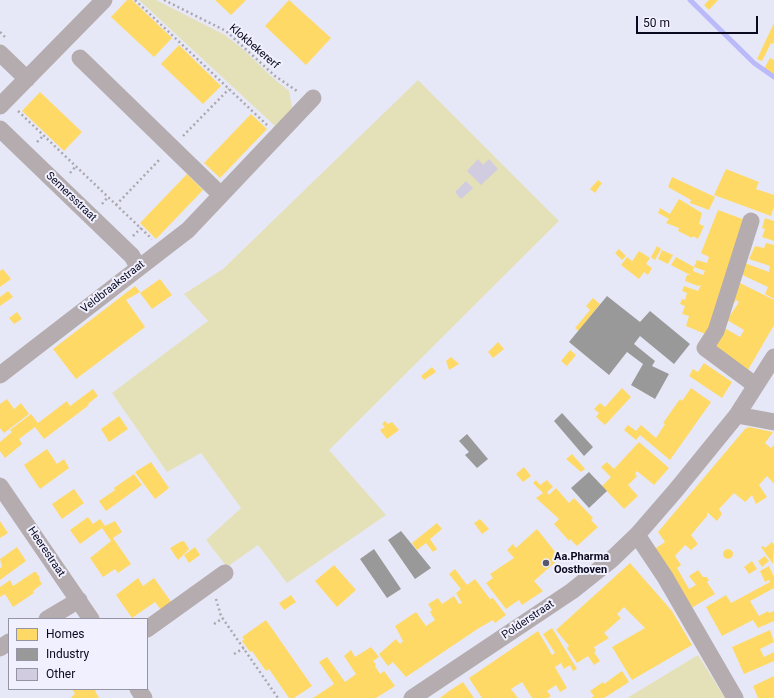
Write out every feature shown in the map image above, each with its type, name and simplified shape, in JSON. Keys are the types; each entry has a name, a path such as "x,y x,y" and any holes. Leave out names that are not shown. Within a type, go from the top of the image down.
{"street":[{"path":"3,103 104,0"},
{"path":"0,53 27,79"},
{"path":"80,58 221,194"},
{"name":"Veldbraakstraat","path":"0,375 138,267 188,230 313,98"},
{"name":"Semersstraat","path":"0,129 132,256 138,267"},
{"path":"751,221 716,331 705,348 755,385"},
{"name":"Polderstraat","path":"412,698 579,586 600,570 637,534 676,490 736,415 774,357"},
{"path":"736,415 774,422"},
{"name":"Heerestraat","path":"0,486 90,618"},
{"path":"637,534 665,577 735,698"},
{"path":"148,628 225,573"},
{"path":"49,618 78,600"}],"path":[{"path":"135,0 278,136"},
{"name":"Klokbekererf","path":"164,0 226,31 293,90 313,98"},
{"path":"3,103 163,249"},
{"path":"210,584 223,618 278,698"},
{"path":"214,624 223,618"},
{"path":"234,654 244,648"}],"shaded area":[{"path":"139,0 156,0 225,35 244,50 289,91 292,108 275,126"},
{"path":"418,80 559,221 329,450 386,515 287,583 258,545 227,567 206,540 241,508 201,453 167,472 112,393 208,321 184,294 223,269"},
{"path":"698,655 725,698 627,698"}],"building: Homes":[{"path":"127,0 132,0 172,38 154,57 111,17"},
{"path":"215,0 246,0 231,15"},
{"path":"289,0 331,38 306,65 265,26"},
{"path":"709,0 718,0 709,10 704,5"},
{"path":"774,23 774,41 773,44 771,43 762,61 757,59"},
{"path":"179,45 221,86 203,104 161,64"},
{"path":"770,58 774,60 774,75 764,69"},
{"path":"40,92 82,132 64,151 22,111"},
{"path":"251,114 267,129 220,178 204,163"},
{"path":"726,169 759,182 756,189 774,195 774,206 771,216 714,195"},
{"path":"187,174 203,190 156,239 140,223"},
{"path":"672,177 715,197 709,210 690,203 691,200 668,187"},
{"path":"598,180 602,183 595,193 590,189"},
{"path":"679,199 702,213 699,224 704,226 698,239 693,236 692,238 678,231 679,228 666,223 669,219 658,213 660,208 670,214"},
{"path":"718,210 748,221 710,336 686,326 689,316 682,314 685,306 680,304 682,299 685,300 687,293 682,291 684,286 698,291 701,285 698,286 685,281 687,275 690,275 671,265 676,257 694,267 697,260 707,263 709,257 701,253","holes":["694,267 705,271 703,275 693,271"]},
{"path":"765,218 774,221 774,241 762,237 765,229 762,228"},
{"path":"766,243 774,245 774,299 765,294 768,287 738,273 742,262 769,272 770,266 749,259 755,246 764,248"},
{"path":"657,246 661,249 655,260 651,257"},
{"path":"619,249 626,256 622,260 615,253"},
{"path":"662,250 673,255 668,264 658,259"},
{"path":"639,251 650,258 646,264 652,268 648,275 644,272 639,279 621,265 627,257 632,261 631,263"},
{"path":"3,269 11,279 0,287 0,271"},
{"path":"160,279 172,295 152,309 140,293"},
{"path":"734,280 774,300 774,325 748,370 708,345 721,326 740,337 744,330 727,320 739,302 736,300 734,303 727,301"},
{"path":"135,286 140,292 126,300 145,327 76,379 53,349"},
{"path":"8,291 13,297 0,306 0,297"},
{"path":"593,298 600,304 579,331 575,328 590,310 586,306"},
{"path":"17,312 22,319 14,324 9,318"},
{"path":"498,342 504,349 493,358 488,352"},
{"path":"570,350 576,355 567,366 561,361"},
{"path":"451,357 459,364 449,370 446,361"},
{"path":"704,363 732,382 722,398 689,376 693,369 698,372"},
{"path":"432,367 436,372 424,380 421,376"},
{"path":"622,388 631,397 605,425 596,417 599,413 594,409 600,403 605,407"},
{"path":"691,388 711,402 670,460 640,435 636,440 624,430 628,425 636,431 641,425 656,438 665,424 663,423 680,399 682,401"},
{"path":"93,389 98,396 88,404 89,405 44,439 35,427 19,439 22,444 5,458 0,451 0,442 12,432 10,430 31,414 38,423 67,401 70,406"},
{"path":"7,399 14,409 21,403 29,414 4,433 0,428 0,404"},
{"path":"119,416 128,429 109,442 101,429"},
{"path":"385,421 388,424 392,422 399,430 387,439 380,430 385,427 382,424"},
{"path":"749,427 773,432 765,443 771,448 774,445 774,484 767,476 759,485 767,497 756,504 752,495 745,502 734,493 719,509 722,514 717,521 707,512 707,516 691,535 698,544 691,550 685,545 675,556 681,565 677,568 689,589 696,585 689,576 698,570 703,577 707,577 709,580 707,582 715,594 688,610 653,550 665,542 658,532 745,429"},
{"path":"639,442 669,468 654,485 637,471 635,474 637,476 628,485 638,496 624,509 602,486 611,477 601,467 607,462 614,469"},
{"path":"47,449 57,464 64,459 69,468 40,489 24,465"},
{"path":"572,454 585,469 581,472 566,459"},
{"path":"151,462 169,488 155,499 135,472"},
{"path":"524,467 531,476 523,482 516,474"},
{"path":"134,474 142,485 106,511 99,501"},
{"path":"536,480 540,485 547,480 553,487 547,492 549,495 556,488 569,503 574,498 593,518 591,520 598,527 577,546 570,539 569,541 554,524 559,519 536,498 543,493 533,483"},
{"path":"74,489 84,503 62,519 52,504"},
{"path":"88,517 93,524 100,519 105,526 115,521 122,532 113,538 131,564 118,573 115,569 103,577 90,558 111,541 102,528 80,544 70,530"},
{"path":"480,519 489,529 482,534 474,523"},
{"path":"0,521 8,533 0,538"},
{"path":"437,523 442,529 430,539 437,549 433,552 426,543 417,550 412,543"},
{"path":"537,529 560,558 534,581 543,591 522,605 519,600 506,609 486,583 493,578 490,574 514,558 507,550 513,544 516,548"},
{"path":"184,541 189,549 178,560 170,548"},
{"path":"772,542 774,545 773,564 761,547 763,546 765,548"},
{"path":"17,547 26,561 0,580 0,568 2,567 0,559"},
{"path":"195,547 200,555 189,563 184,555"},
{"path":"726,549 730,549 732,550 732,558 726,559 723,556 723,552"},
{"path":"765,556 769,561 762,567 758,561"},
{"path":"752,561 757,569 749,574 744,567"},
{"path":"630,563 672,611 692,645 632,680 612,647 645,628 624,607 617,614 621,618 604,633 609,638 594,647 596,651 594,652 600,661 594,665 588,656 577,663 567,648 569,646 556,630"},
{"path":"334,565 356,590 337,607 315,581"},
{"path":"769,566 774,577 774,588 750,601 759,616 768,611 769,613 774,611 774,621 758,628 753,620 722,636 706,607 726,595 731,603 770,582 769,580 765,582 760,571"},
{"path":"455,569 467,585 475,579 490,599 493,598 506,615 495,623 493,620 479,628 406,677 393,662 388,666 379,654 396,639 400,644 403,641 395,626 416,612 426,626 435,620 430,612 432,610 428,604 438,598 442,604 454,596 459,604 462,603 456,593 461,589 449,574"},
{"path":"36,572 40,578 39,579 42,584 33,591 34,593 13,607 5,594 0,597 0,587 10,580 13,586"},
{"path":"138,578 143,586 154,578 172,603 161,610 155,602 132,618 116,595"},
{"path":"291,595 296,602 284,610 279,603"},
{"path":"266,620 312,686 294,698 289,698 269,669 266,671 252,651 250,652 242,641 244,639 242,637"},
{"path":"552,628 577,669 573,671 570,665 564,669 561,663 555,667 567,688 560,692 556,685 547,691 551,696 548,698 532,698 522,682 511,689 518,698 482,698 469,678 538,631 552,655 555,653 543,634"},
{"path":"770,630 774,642 760,649 764,657 774,652 774,661 744,674 732,647"},
{"path":"371,647 379,657 373,661 376,664 375,666 380,674 384,671 395,686 376,698 313,698 334,684 319,662 327,657 345,682 356,674 344,656 351,650 355,657"},
{"path":"622,671 629,682 604,698 591,698 594,696 590,691 603,682 604,684"},
{"path":"774,676 774,698 758,698 753,686"},
{"path":"463,682 474,698 440,698 449,691"},
{"path":"73,690 96,690 95,691 99,698 71,697 75,694"}],"building: Industry":[{"path":"607,296 640,322 650,311 690,344 674,364 640,336 634,344 655,361 652,366 669,374 655,399 631,385 643,364 627,352 609,375 569,342"},
{"path":"562,413 593,447 584,456 554,421"},
{"path":"467,434 488,459 477,468 465,455 469,452 459,441"},
{"path":"589,472 607,491 589,508 571,488"},
{"path":"401,531 431,568 415,579 388,540"},
{"path":"374,549 401,589 387,598 360,559"}],"building: Other":[{"path":"478,159 483,165 489,159 498,169 481,185 467,171"},
{"path":"466,181 473,188 461,199 455,192"}],"waterway":[{"path":"690,0 754,63 774,77"}],"place":[{"name":"Aa.Pharma Oosthoven","path":"546,563"}]}
